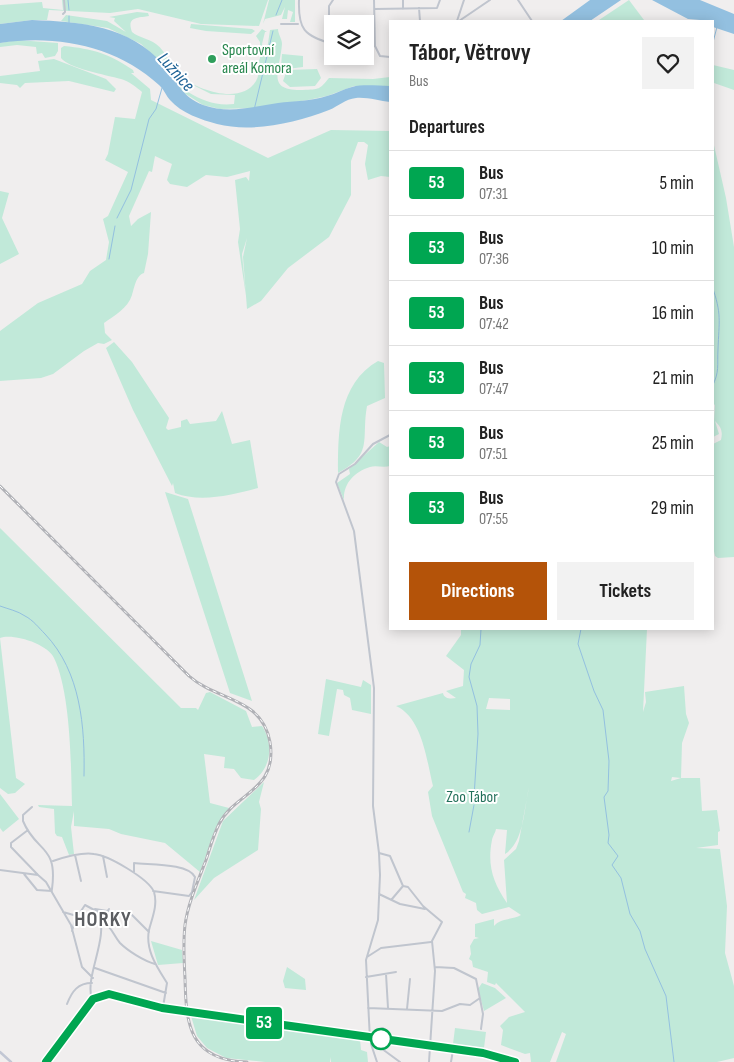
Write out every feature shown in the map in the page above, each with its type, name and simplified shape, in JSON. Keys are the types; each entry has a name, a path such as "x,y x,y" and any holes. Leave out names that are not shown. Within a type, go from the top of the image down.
{"street":[{"path":"63,14 65,12 64,0"},
{"path":"300,0 300,24 308,34 324,41"},
{"path":"329,15 329,6 333,0"},
{"path":"374,0 375,46 380,56 389,57"},
{"path":"402,0 403,9"},
{"path":"375,9 438,8 440,0"},
{"path":"458,20 464,0"},
{"path":"460,20 490,0"},
{"path":"518,0 531,20"},
{"path":"420,8 420,20"},
{"path":"281,24 300,24"},
{"path":"378,1062 371,1047 366,977 366,957 377,922 379,894 380,853 373,806 374,685 354,530 336,482 339,474 355,464 370,447 389,436"},
{"path":"32,807 23,816 28,830 52,861 52,891"},
{"path":"28,830 11,844 11,847 49,886 72,932 82,967 93,978"},
{"path":"380,853 391,857 403,886"},
{"path":"52,861 75,855 93,854 103,856 134,873 153,891 189,896 196,877 186,869 134,863 134,873"},
{"path":"75,855 81,881"},
{"path":"103,856 107,876"},
{"path":"0,870 38,876"},
{"path":"23,873 36,888 52,891"},
{"path":"41,890 49,886"},
{"path":"391,900 403,886"},
{"path":"403,886 408,887 426,909 442,922 431,942 435,967 429,1062"},
{"path":"153,891 155,906 149,932 149,948 155,964 167,983 162,1008"},
{"path":"379,894 404,905 426,909"},
{"path":"72,932 77,916 86,905 95,909 109,909 134,915 149,932"},
{"path":"95,909 101,920 110,927 126,948 155,964"},
{"path":"92,1000 92,983 100,940 101,920 109,909"},
{"path":"63,912 77,916"},
{"path":"366,957 381,948 431,942"},
{"path":"94,967 166,992"},
{"path":"435,967 454,968 476,979 483,1014 482,1029"},
{"path":"366,977 396,972"},
{"path":"386,974 388,1008"},
{"path":"407,1009 410,979"},
{"path":"67,1004 76,988 85,983 92,983"},
{"path":"46,1062 92,1000 100,995 109,994 162,1008 370,1036 491,1055 515,1062"},
{"path":"368,1008 442,1011 460,1004 470,1005 480,998"},
{"path":"370,1036 383,1028 387,1033 384,1039"},
{"path":"372,1043 400,1062"},
{"path":"451,1062 453,1049"},
{"path":"0,1052 11,1062"}],"green space":[{"path":"62,0 268,0 259,26 201,24 138,9 110,13 49,10 47,20 0,24 0,5 42,2 43,8 63,10"},
{"path":"269,0 295,0 295,22 290,22 293,12 288,10 287,19 282,19 285,7 281,15 265,19 263,24"},
{"path":"629,0 644,20 599,20"},
{"path":"137,12 148,13 149,16 132,20 132,32 160,47 182,77 209,91 231,94 241,92 249,88 256,81 259,73 260,42 256,36 262,29 267,32 265,32 262,44 264,51 267,50 270,30 278,29 282,44 278,77 279,83 283,87 303,90 319,88 329,78 373,79 389,77 389,86 354,86 327,96 254,108 220,109 203,105 181,91 166,67 141,44 108,28 61,21 66,15 107,21 126,32 114,21 115,18 109,17","holes":["181,79 211,94 235,95 234,104 210,102 188,92 191,87 184,83 181,87"]},
{"path":"191,24 252,29 255,31 251,34 206,31 190,28"},
{"path":"17,40 58,43 58,51 55,56 45,58 42,53 37,54 36,47 17,45 0,47 0,43"},
{"path":"64,46 92,50 116,60 133,70 134,73 131,73 150,89 151,100 268,158 331,130 389,131 389,177 381,176 368,180 365,164 368,145 364,142 358,142 351,161 351,195 329,237 288,268 261,301 247,309 238,242 240,229 235,180 246,177 249,181 250,171 227,177 206,175 187,187 170,184 167,180 172,164 155,156 152,172 149,171 129,216 131,226 138,219 151,212 148,254 144,273 137,279 127,304 104,323 105,333 112,340 104,344 98,343 84,351 53,374 41,378 0,381 0,331 38,303 82,284 90,271 106,260 109,242 103,219 108,216 128,172 105,160 108,154 115,117 135,119 142,92 124,80 88,71 65,62 61,58 61,48","holes":["247,238 243,257 246,296 242,254"]},
{"path":"282,54 303,56 303,67 287,69 286,66 281,66"},
{"path":"54,59 106,79 116,89 114,92 69,81 25,83 20,88 17,85 0,83 0,76 40,71 38,61"},
{"path":"714,65 734,70 734,90 714,83"},
{"path":"317,69 321,78 315,86 290,87 283,81 287,70"},
{"path":"714,145 726,198 734,247 734,557 718,558 715,556 714,551 714,444 721,440 722,434 720,427 715,421 719,434 714,436 715,404 714,406"},
{"path":"0,191 9,193 2,218 19,254 0,264"},
{"path":"114,342 132,362 169,418 166,428 168,430 181,427 181,421 187,419 190,424 216,421 222,411 232,444 250,440 258,488 206,498 175,493 173,483 172,486 133,410 106,348"},
{"path":"378,361 384,363 385,398 367,406 364,445 361,452 357,459 338,473 340,426 348,396 355,382"},
{"path":"379,442 389,446 389,466 372,466 354,475 345,489 344,500 337,483 350,474 349,469"},
{"path":"165,492 188,499 252,701 230,693"},
{"path":"0,528 181,708 196,708 198,710 206,693 210,692 246,711 252,727 262,726 268,740 269,755 264,769 254,780 241,778 234,769 224,768 225,757 204,754 210,803 229,808 216,827 200,872 165,843 121,834 109,829 74,826 74,811 71,827 74,854 69,855 62,837 57,836 55,833 54,809 39,807 38,805 72,806 67,710 60,673 50,653 38,644 21,638 0,638"},
{"name":"Zoo Tábor","path":"461,630 647,630 643,712 646,702 645,692 684,686 686,714 689,723 682,743 681,778 700,778 702,811 717,810 720,831 718,832 718,845 696,848 720,849 727,906 725,953 734,986 734,1058 717,1062 556,1062 566,1034 562,1032 550,1062 531,1062 530,1053 525,1054 501,1045 503,1030 500,1026 509,1017 525,1012 496,983 495,985 487,982 488,972 473,967 472,961 469,959 471,954 470,946 474,939 479,938 475,937 475,924 494,919 494,926 497,923 521,915 509,907 482,914 477,910 476,903 465,898 466,894 463,892 432,816 428,792 433,786 422,742 412,720 396,706 443,693 446,697 456,698 446,691 463,686 464,670 446,656 461,635","holes":["489,698 510,699 510,710 486,709","672,777 681,778 671,781","522,826 516,849 504,860 507,903 492,873 490,858 492,840 496,829 507,830 505,854 516,842"]},
{"path":"0,638 16,778 25,784 15,793 8,794 0,788"},
{"path":"326,679 361,687 363,680 371,685 371,714 352,710 350,698 344,695 343,690 337,689 329,736 318,734"},
{"path":"264,782 259,802 261,809 258,850 214,878 194,900 223,821"},
{"path":"0,794 19,819 3,832 0,828"},
{"path":"151,941 182,950 183,963 158,965"},
{"path":"287,967 305,979 306,990 285,988 283,981"},
{"path":"482,983 495,988 506,998 484,1011 478,989"},
{"path":"191,1016 360,1039 361,1050 367,1052 368,1062 331,1062 330,1057 330,1062 265,1062 226,1058 207,1048 197,1036"},
{"path":"455,1028 486,1032 484,1048 453,1044"}],"water":[{"path":"590,0 621,0 591,20 562,20"},
{"path":"652,0 700,0 734,14 734,34 714,27 714,20 688,19"},
{"path":"32,20 68,22 103,28 120,34 136,41 150,52 164,65 180,88 189,97 213,108 240,109 309,100 321,98 352,87 366,85 389,86 389,102 356,98 345,101 316,115 288,123 259,127 230,127 198,118 180,109 161,87 142,72 105,52 85,46 43,40 0,43 0,24"}],"waterway":[{"path":"68,0 69,10"},
{"path":"276,15 282,0"},
{"path":"69,16 69,23"},
{"path":"714,38 717,27"},
{"path":"254,110 273,31"},
{"path":"117,218 131,190 149,119 156,109 162,88"},
{"path":"109,259 115,226"},
{"path":"714,293 719,311 718,368 714,382"},
{"path":"0,606 19,613 33,622 57,649 66,665 73,683 82,720 84,776"},
{"path":"474,797 478,734 477,706 469,677 471,664 480,645 481,630"},
{"path":"581,630 578,644 594,691 603,710 609,761 608,791 604,797 609,835 608,843 618,856 612,865 621,878 630,914 640,931 645,949 666,996 674,1062"},
{"path":"469,832 474,805"}],"railway":[{"path":"0,486 189,676 212,691 248,708 258,716 265,727 270,742 271,758 268,771 262,781 226,813 219,824 191,900 186,917 184,938 187,1011 195,1037 202,1047 213,1055 228,1060 247,1062"}],"bus line":[{"name":"53","path":"46,1062 93,999 105,994 114,994 162,1008 483,1053 515,1062"}],"place":[{"name":"Sportovní areál Komora","path":"212,59"}],"district":[{"name":"HORKY","path":"103,919"}],"water label":[{"name":"Lužnice","path":"176,72"}]}
